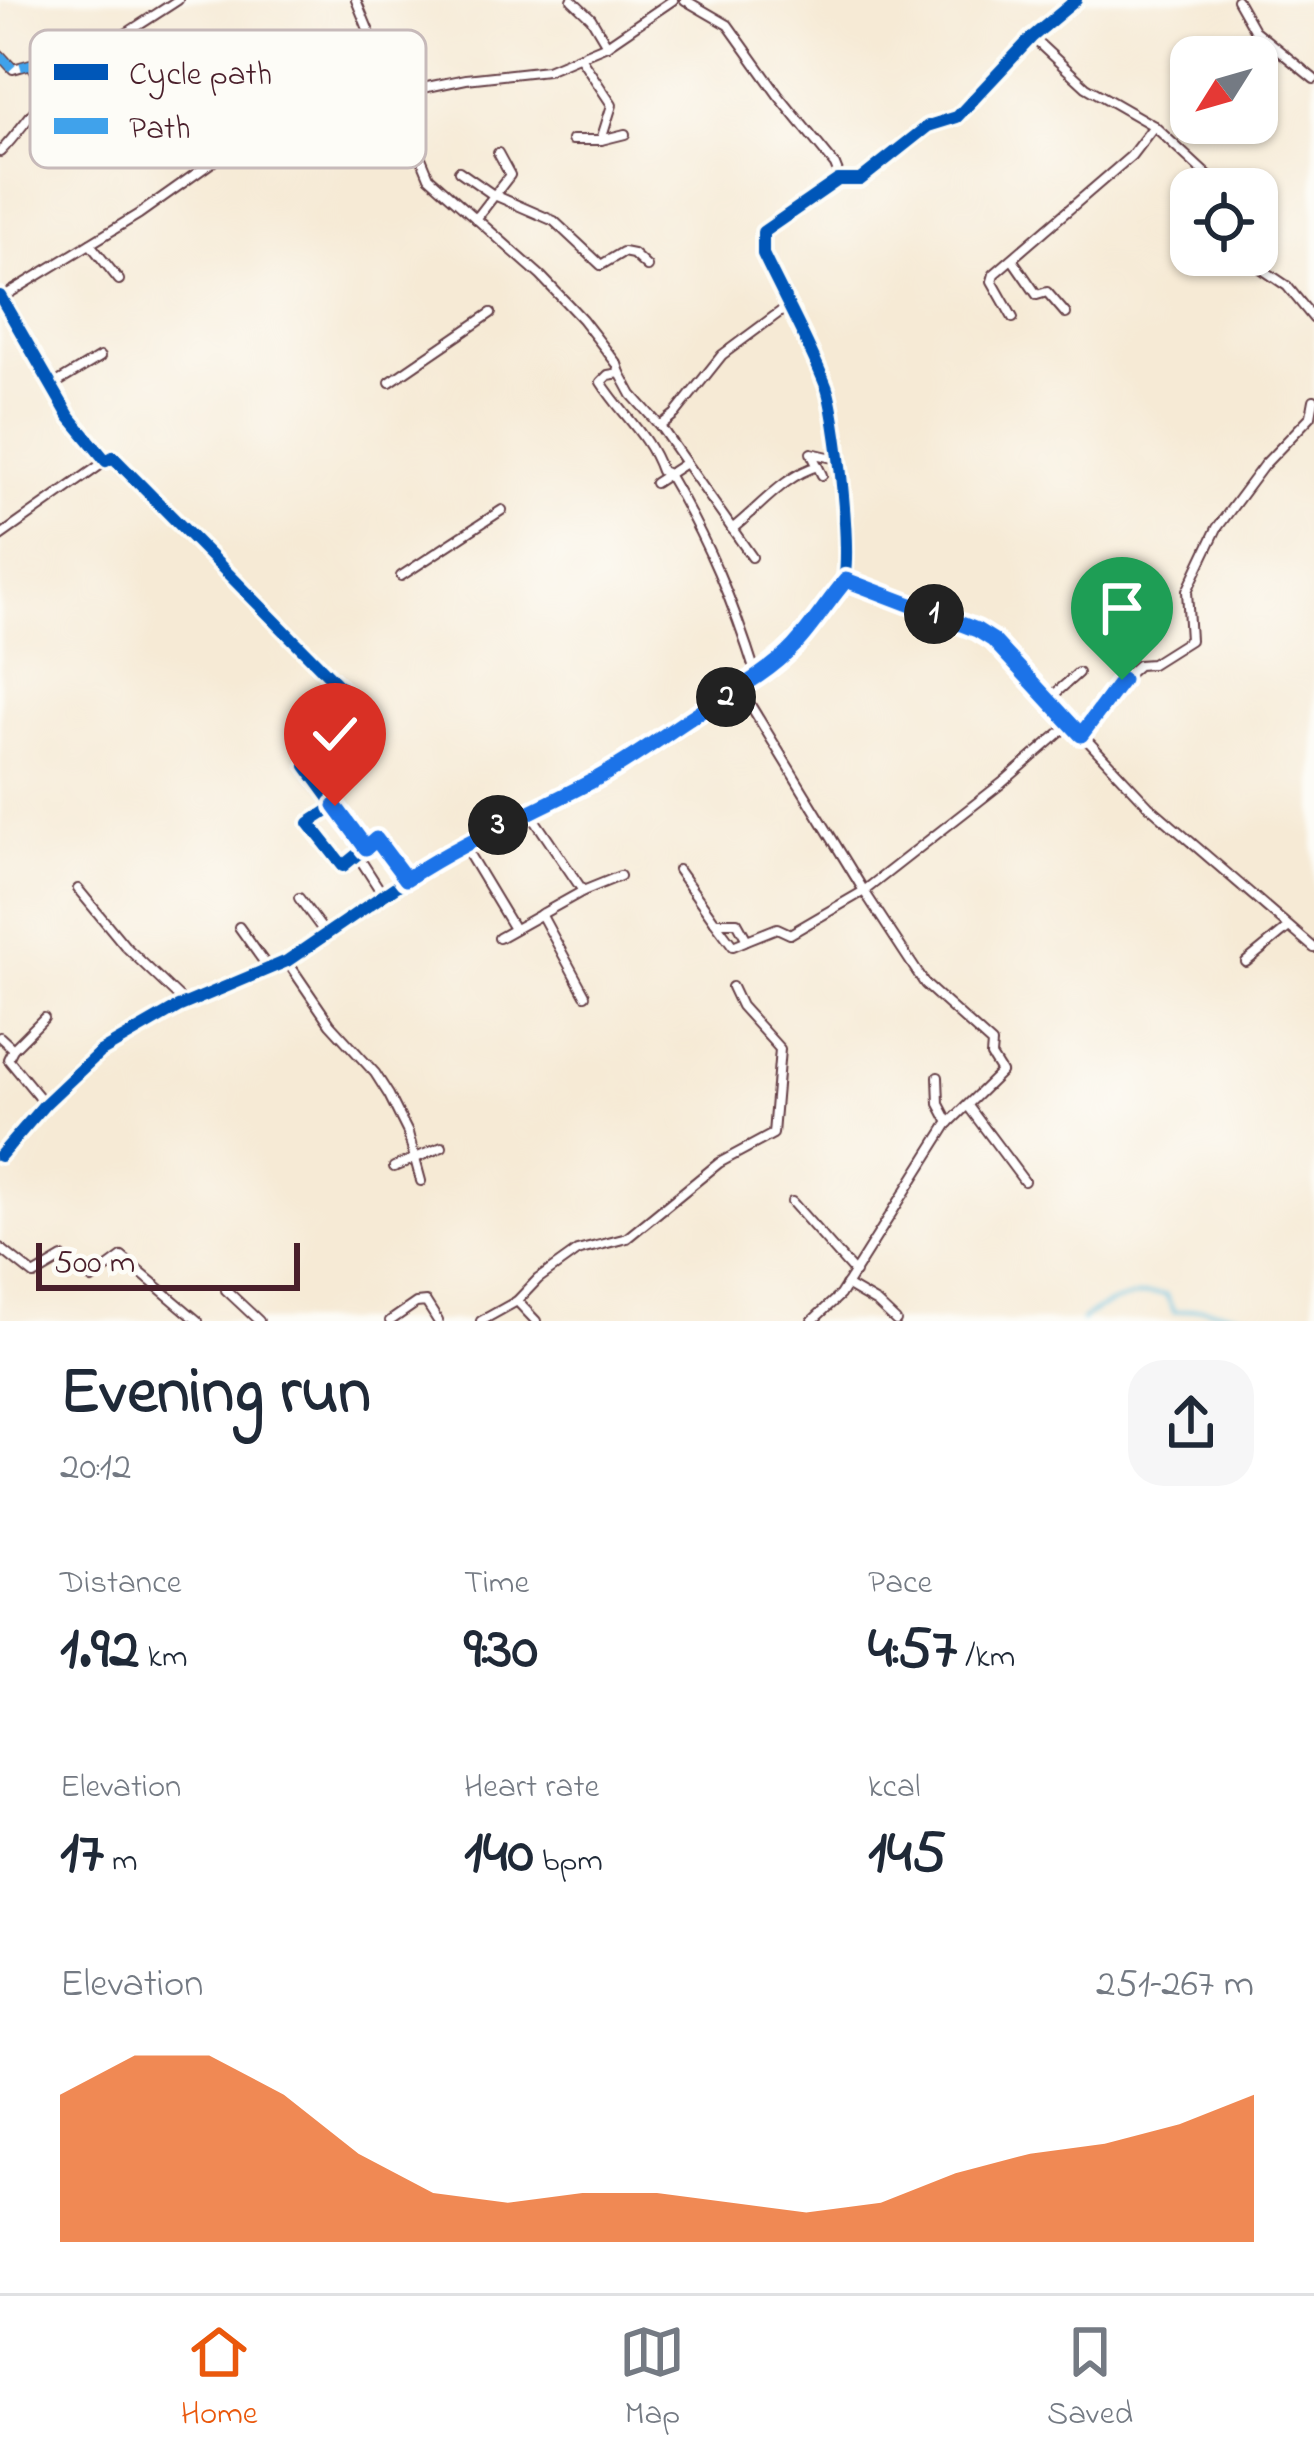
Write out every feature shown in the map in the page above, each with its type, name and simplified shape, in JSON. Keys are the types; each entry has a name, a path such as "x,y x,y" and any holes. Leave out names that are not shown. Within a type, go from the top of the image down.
{"street":[{"path":"134,30 178,0"},
{"path":"358,4 372,0"},
{"path":"572,0 591,18 607,45"},
{"path":"426,88 547,70 607,45 673,0"},
{"path":"685,0 728,25 842,180"},
{"path":"0,1156 45,1104 100,1052 186,1004 287,962 445,853 639,755 793,647 846,580 847,534 829,391 763,254 764,232 842,180 860,181 928,126 957,117 1032,37 1076,0"},
{"path":"1238,0 1254,30 1314,79"},
{"path":"1032,37 1085,87 1154,126 1199,168"},
{"path":"0,55 13,69 30,64"},
{"path":"580,57 612,105 601,140"},
{"path":"0,152 30,120"},
{"path":"1013,318 992,281 994,274 1130,156 1154,126"},
{"path":"572,140 625,134"},
{"path":"476,219 510,175 498,153"},
{"path":"106,461 69,416 0,298 201,168"},
{"path":"425,168 429,177 541,276 582,319 752,557"},
{"path":"459,171 496,195 567,229 601,265 623,253 633,254 647,267"},
{"path":"90,244 119,280"},
{"path":"1012,259 1037,295 1047,292 1066,314"},
{"path":"1269,276 1287,286 1314,319"},
{"path":"660,426 722,355 788,306"},
{"path":"390,382 491,313"},
{"path":"53,386 100,357"},
{"path":"620,373 601,382 651,444 661,471 668,474 728,586 757,675"},
{"path":"1081,735 1138,665 1152,664 1190,640 1186,591 1217,528 1264,465 1312,418 1314,400"},
{"path":"732,530 793,474 820,470 811,453 838,459"},
{"path":"0,536 113,458 346,692 345,700 307,740 315,752 306,766 362,852 383,895"},
{"path":"655,483 683,464"},
{"path":"400,576 502,510"},
{"path":"846,580 993,640 1149,806 1314,948"},
{"path":"1048,700 1078,673"},
{"path":"740,688 925,984 992,1044 991,1055 1001,1073 949,1123 846,1285 812,1321"},
{"path":"678,870 733,946 773,928 790,934 864,891 1070,724"},
{"path":"334,807 310,823 343,866 376,839 406,879"},
{"path":"530,813 583,891"},
{"path":"464,846 514,929"},
{"path":"499,938 620,876"},
{"path":"78,889 125,946 186,1004"},
{"path":"299,898 325,933"},
{"path":"541,914 585,995"},
{"path":"715,922 737,922 747,940"},
{"path":"239,927 269,969"},
{"path":"1246,962 1289,927"},
{"path":"287,962 330,1024 376,1073 408,1133 421,1181"},
{"path":"481,1321 517,1301 577,1251 627,1238 719,1163 772,1134 780,1049 741,1006 732,987"},
{"path":"44,1018 8,1059 45,1104"},
{"path":"0,1037 13,1049"},
{"path":"938,1077 939,1104 949,1123"},
{"path":"968,1106 1024,1181"},
{"path":"394,1167 442,1147"},
{"path":"792,1202 854,1273"},
{"path":"0,1248 34,1275 63,1258 92,1279 122,1257 198,1321"},
{"path":"846,1285 896,1321"},
{"path":"226,1290 259,1321"},
{"path":"517,1301 536,1321"},
{"path":"390,1321 425,1302 438,1321"}],"waterway":[{"path":"1081,1321 1110,1304 1155,1294 1166,1295 1174,1312 1202,1308 1286,1321"}],"marked path":[{"path":"0,55 13,69 30,64"}],"cycle path":[{"path":"0,1156 45,1104 100,1052 178,1007 287,961 445,853 630,759 764,668 804,633 842,585 846,549 842,487 826,386 763,254 763,232 838,180 860,180 928,126 957,117 1032,37 1076,0"},
{"path":"0,296 69,416 106,461 113,457 346,693 345,700 307,738 315,752 306,766 335,806 309,823 343,866 376,839 406,879"}],"route":[{"path":"335,806 366,848 376,839 406,879 445,853 639,755 737,690 793,647 846,580 993,640 1081,735 1122,680"}]}
